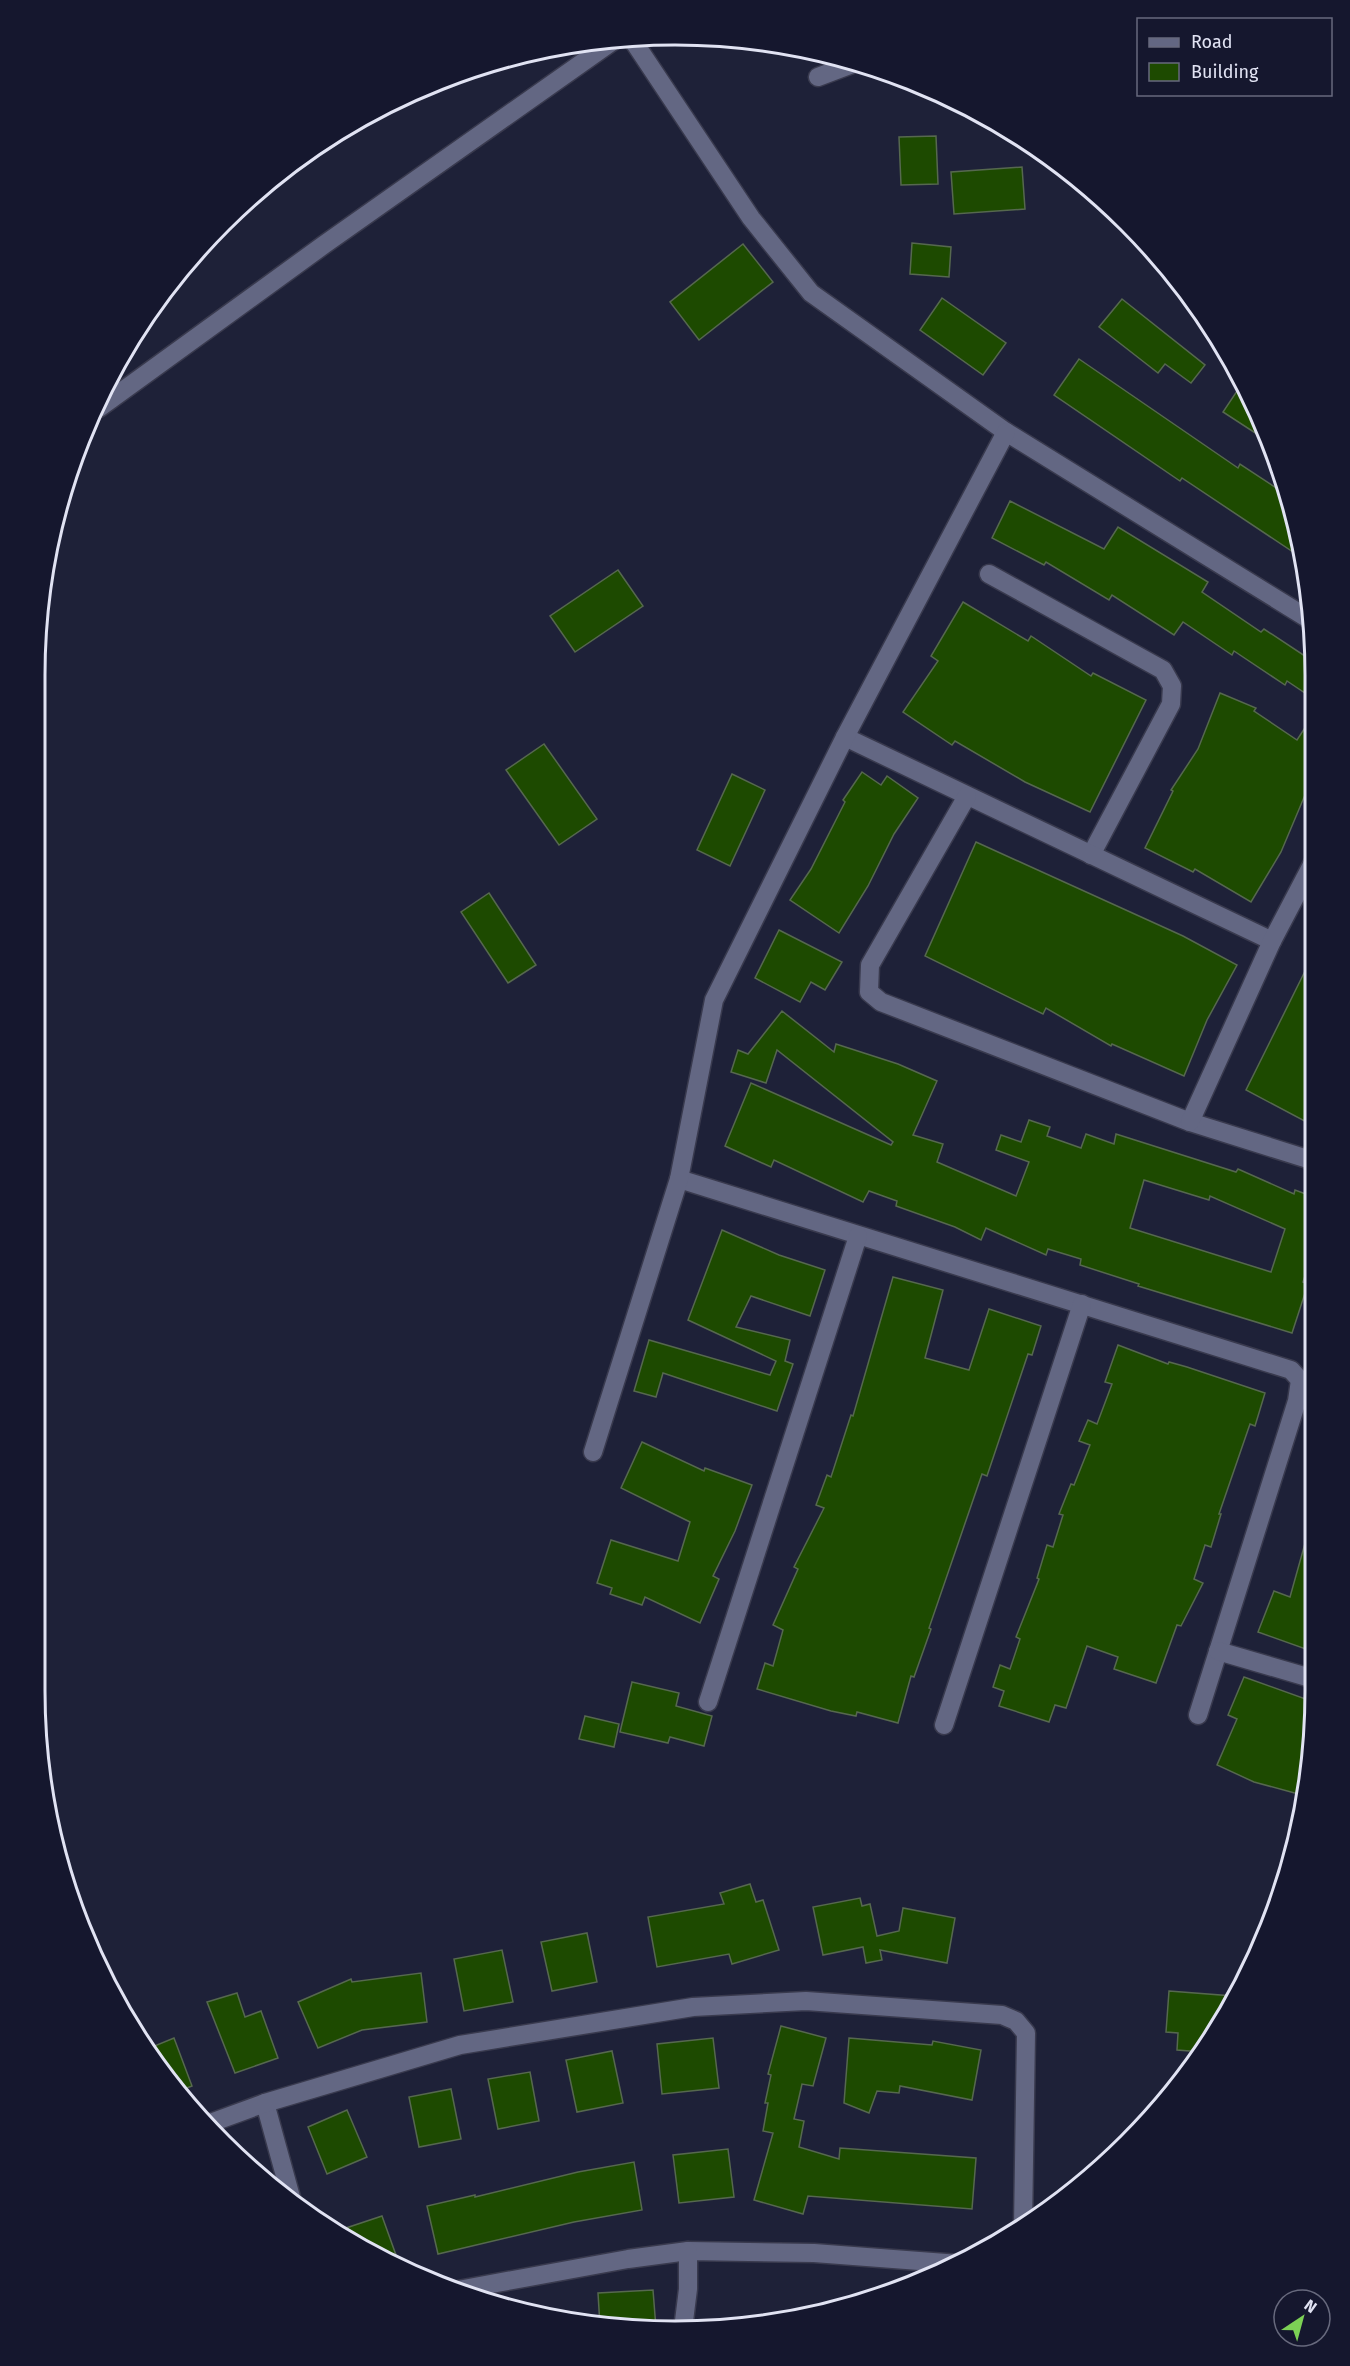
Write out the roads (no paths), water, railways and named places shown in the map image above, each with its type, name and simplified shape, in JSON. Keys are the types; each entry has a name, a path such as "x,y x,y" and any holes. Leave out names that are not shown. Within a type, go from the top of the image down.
{"street":[{"path":"637,46 751,218 811,293 1006,432 1302,615"},
{"path":"107,402 325,243 601,49"},
{"path":"818,77 843,68"},
{"path":"594,1452 679,1179 714,1000 844,737 1006,432"},
{"path":"989,574 1163,670 1173,686 1171,704 1091,855"},
{"path":"844,737 1272,942"},
{"path":"967,795 870,965 869,992 881,1002 1190,1122 1305,1158"},
{"path":"1190,1122 1272,942 1305,878"},
{"path":"679,1179 1291,1370 1300,1380 1297,1401 1198,1715"},
{"path":"708,1702 858,1236"},
{"path":"944,1725 1082,1304"},
{"path":"1218,1651 1305,1676"},
{"path":"216,2121 266,2103 460,2045 693,2007 806,2001 1002,2015 1016,2021 1026,2033 1023,2216"},
{"path":"266,2103 289,2189"},
{"path":"684,2321 688,2289 688,2251"},
{"path":"471,2288 628,2259 688,2251 814,2253 939,2263"}]}
